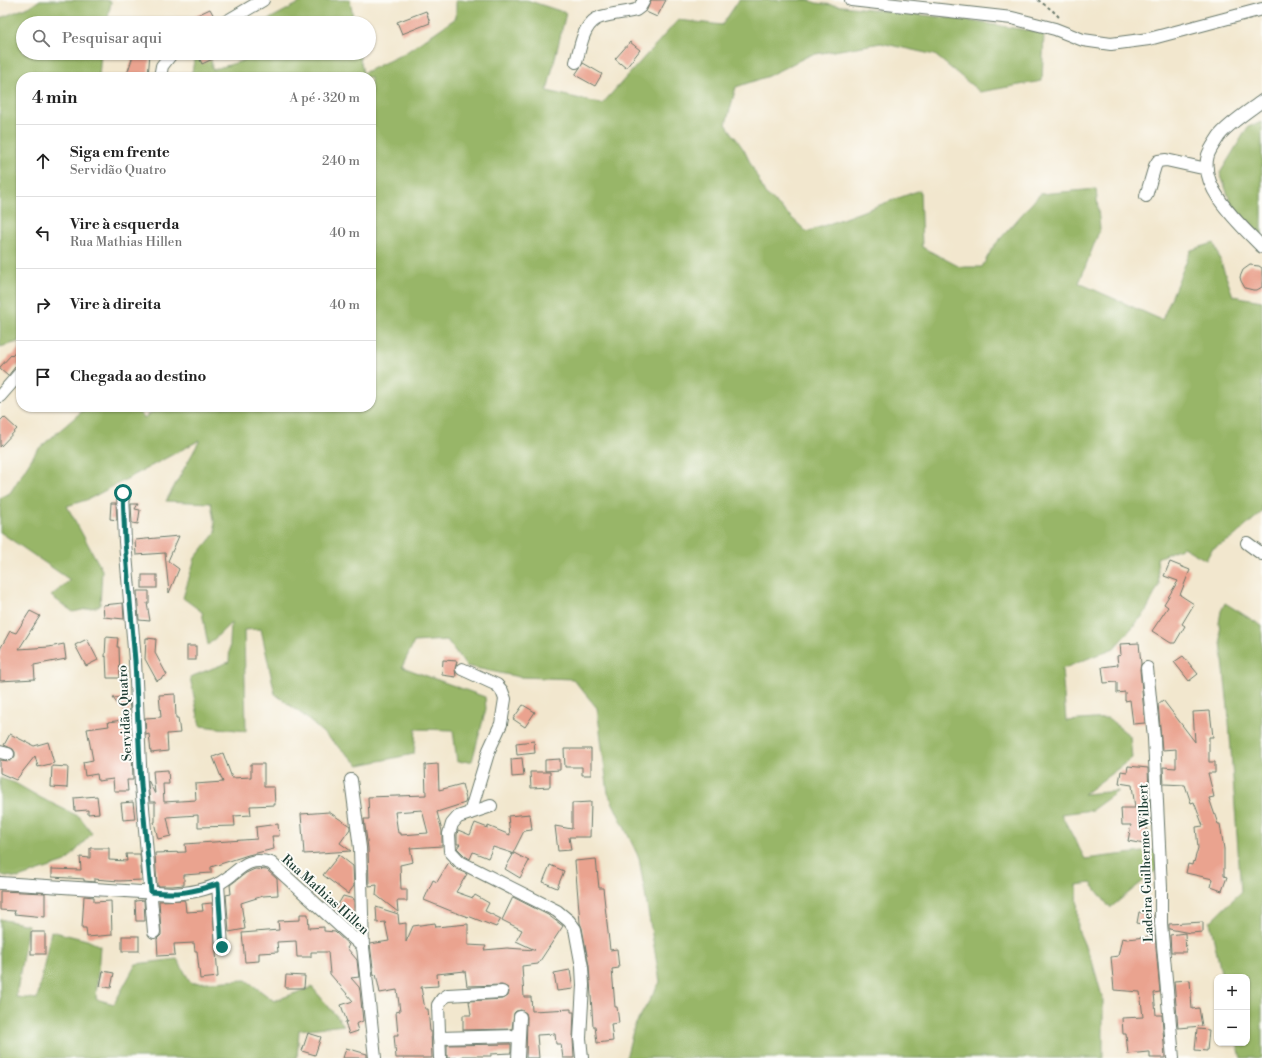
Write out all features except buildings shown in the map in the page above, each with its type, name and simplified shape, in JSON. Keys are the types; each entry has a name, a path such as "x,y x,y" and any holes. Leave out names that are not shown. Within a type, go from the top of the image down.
{"street":[{"path":"236,16 263,0"},
{"path":"576,62 586,29 591,23 601,17 636,10 640,7 644,0"},
{"path":"851,0 1012,18 1056,30 1082,40 1111,44 1149,39 1262,9"},
{"path":"161,72 162,66 167,60"},
{"path":"1262,101 1220,135 1208,155 1207,169 1212,188 1220,200 1262,247"},
{"path":"1239,119 1262,113"},
{"path":"1146,196 1155,166 1158,161 1166,160 1207,169"},
{"path":"0,396 16,378"},
{"name":"Servidão Quatro","path":"123,493 125,542 135,661 141,785 154,932"},
{"path":"1247,542 1262,554"},
{"name":"Ladeira Guilherme Wilbert","path":"1148,668 1154,738 1161,888 1161,923 1173,1058"},
{"path":"462,669 497,685 502,691 505,699 501,724 489,750 470,813"},
{"path":"352,780 360,848 360,897 363,947"},
{"path":"491,806 458,817 452,824 450,834 450,851 460,862 558,911 575,929 582,967 583,985 580,1027 582,1058"},
{"name":"Rua Mathias Hillen","path":"0,883 172,894 193,892 218,884 245,864 252,861 262,860 271,863 363,947 375,1058"},
{"path":"218,884 222,947"},
{"path":"440,1058 438,1005 442,999 448,995 502,992"},
{"path":"518,1058 520,1017"},
{"path":"439,1038 519,1036"}],"green space":[{"path":"40,0 106,0 111,2 108,16 16,16 16,60 100,60 99,72 16,72 16,343 0,347 0,18 31,6"},
{"path":"305,0 350,0 353,16 275,16"},
{"path":"456,0 527,0 566,13 547,91 602,104 678,20 722,25 739,0 809,0 816,3 958,19 1044,33 1042,81 980,92 935,55 881,43 810,55 766,77 736,87 726,124 744,150 765,193 807,232 920,190 922,247 960,267 982,267 993,247 1040,194 1096,189 1100,229 1079,283 1162,320 1191,250 1214,243 1233,296 1262,301 1262,512 1231,539 1212,549 1206,560 1183,547 1157,558 1159,585 1145,613 1114,648 1062,669 1066,721 1108,718 1130,736 1132,758 1084,794 1118,791 1092,810 1061,814 1085,859 1158,850 1158,869 1110,908 1091,883 1077,885 1078,930 1093,964 1103,1000 1103,1058 626,1058 634,1027 660,982 639,858 608,793 597,708 573,679 519,677 466,666 447,640 414,642 402,667 485,697 486,709 472,761 457,762 453,730 416,729 414,754 359,765 303,715 275,694 261,629 244,630 246,731 200,726 190,677 229,662 231,623 208,645 202,612 183,598 195,558 216,532 211,503 166,501 200,440 89,499 67,506 102,570 100,606 73,612 51,596 70,580 0,532 0,498 10,493 37,450 81,412 139,412 144,418 152,412 376,412 376,72 365,72 405,53 456,18"},
{"path":"196,60 211,60 212,70 245,60 360,60 363,72 192,72 194,61"},
{"path":"1262,122 1262,235 1233,209 1220,173 1248,127"},
{"path":"1225,603 1262,626 1262,1058 1241,1058 1238,1046 1250,1046 1250,974 1221,974 1210,922 1241,892 1228,708 1219,623 1221,611"},
{"path":"0,778 15,783 41,798 80,817 92,833 66,862 18,878 0,875"},
{"path":"0,919 28,925 16,997 37,999 51,931 87,940 100,946 96,999 114,1004 136,964 177,959 191,983 246,980 274,1001 312,987 344,1025 299,1030 297,1058 0,1058"}],"route":[{"path":"123,493 125,542 135,661 141,785 151,892 172,894 193,892 218,884 222,947"}]}
